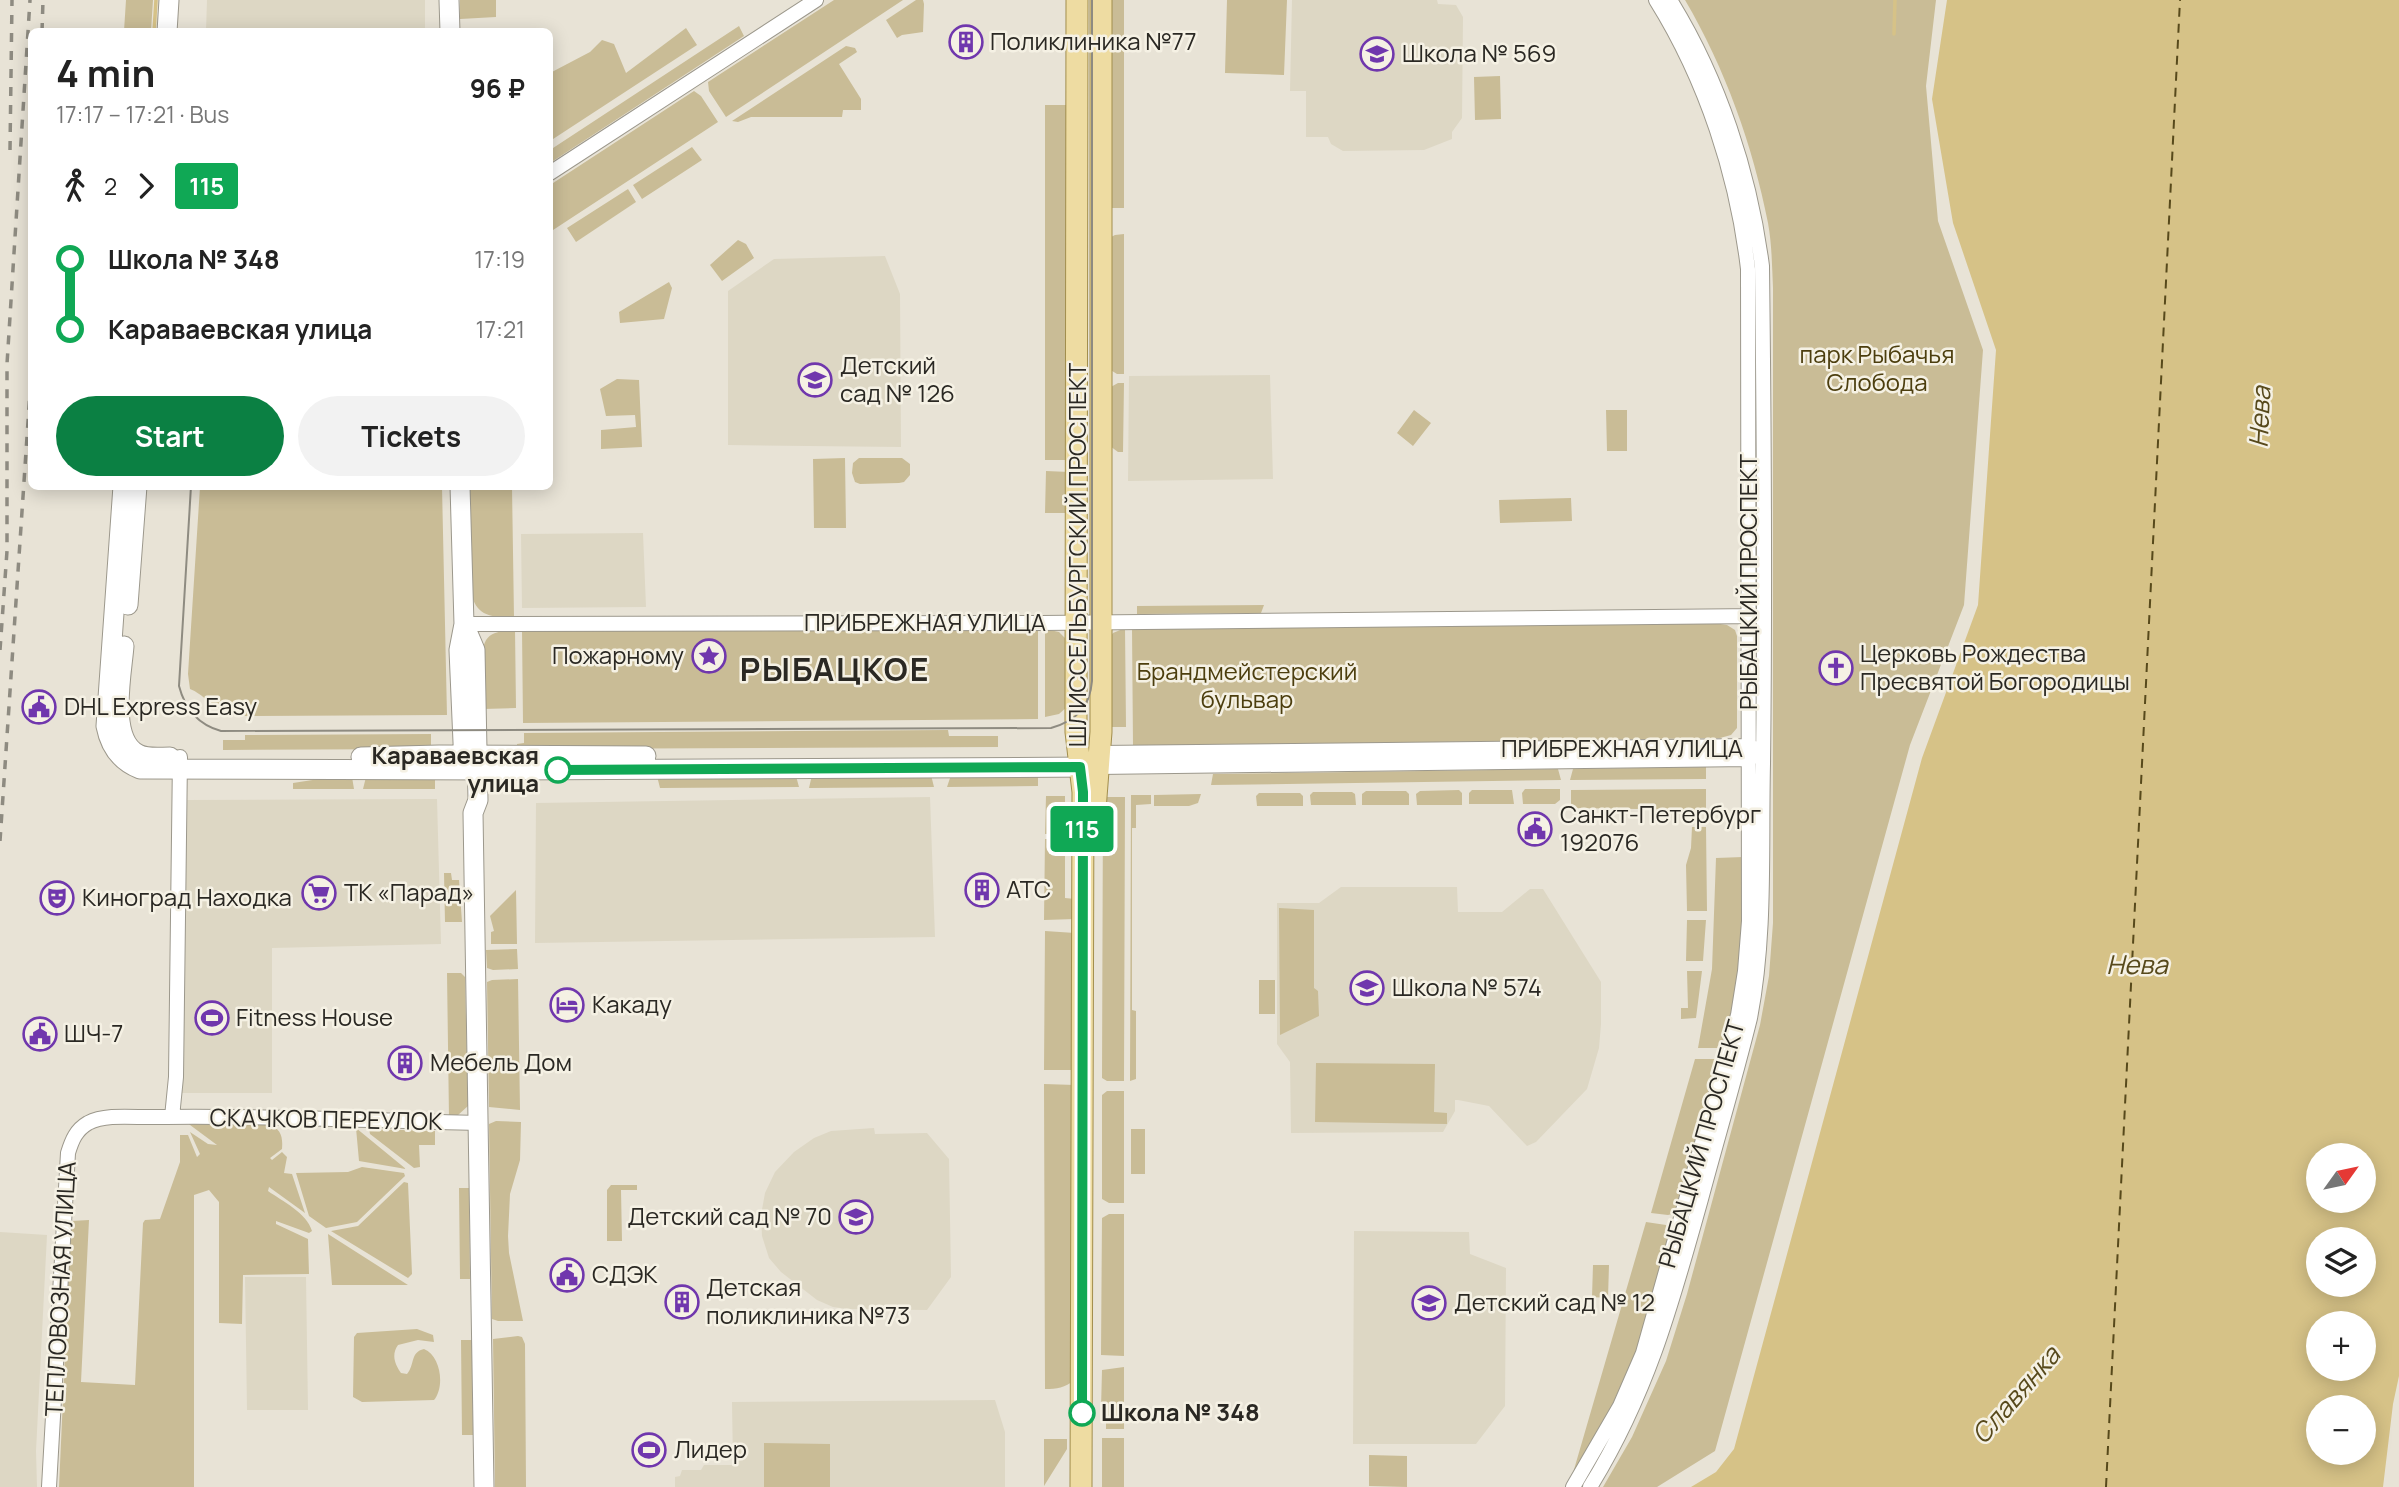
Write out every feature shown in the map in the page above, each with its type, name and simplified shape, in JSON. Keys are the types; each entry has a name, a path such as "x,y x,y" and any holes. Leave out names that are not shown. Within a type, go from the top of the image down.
{"main road":[{"name":"ШЛИССЕЛЬБУРГСКИЙ ПРОСПЕКТ","path":"1077,0 1076,704 1095,792 1094,1487"},
{"name":"ШЛИССЕЛЬБУРГСКИЙ ПРОСПЕКТ","path":"1082,1487 1083,792 1089,760 1101,622 1101,0"}],"street":[{"path":"167,28 169,0"},
{"path":"449,0 450,28"},
{"path":"553,171 816,0"},
{"name":"РЫБАЦКИЙ ПРОСПЕКТ","path":"1656,0 1693,68 1714,122 1746,249 1756,616"},
{"name":"РЫБАЦКИЙ ПРОСПЕКТ","path":"1573,1487 1620,1406 1643,1353 1738,1015 1749,921 1762,265 1756,227 1735,148 1717,96 1670,0"},
{"path":"123,490 106,710 108,738 119,744 137,490"},
{"path":"460,490 464,624 475,650 470,762 478,800 473,813 484,1487"},
{"name":"ПРИБРЕЖНАЯ УЛИЦА","path":"464,624 1756,616"},
{"name":"ПРИБРЕЖНАЯ УЛИЦА","path":"119,744 129,764 139,769 179,764 1089,760 1754,752"},
{"name":"РЫБАЦКИЙ ПРОСПЕКТ","path":"1590,1487 1626,1424 1656,1354 1750,1018 1761,921 1754,752"},
{"path":"173,1117 179,764"},
{"name":"СКАЧКОВ ПЕРЕУЛОК","path":"173,1117 478,1123"},
{"name":"ТЕПЛОВОЗНАЯ УЛИЦА","path":"49,1487 68,1153 73,1138 93,1121 108,1118 173,1117"}],"shaded area":[{"path":"207,0 425,0 425,28 206,28"},
{"name":"Школа № 569","path":"1292,0 1437,0 1438,4 1456,5 1463,17 1462,118 1452,132 1452,139 1424,150 1343,151 1331,144 1328,137 1306,137 1306,91 1290,91"},
{"name":"Детский сад № 126","path":"885,256 900,294 901,447 728,445 728,291 774,259"},
{"path":"1270,375 1273,479 1128,481 1129,376"},
{"path":"643,533 646,607 522,608 521,534"},
{"path":"930,797 935,937 535,943 536,803"},
{"path":"437,799 441,944 272,948 272,1093 182,1093 186,800"},
{"name":"Школа № 574","path":"1341,887 1457,887 1458,912 1502,912 1530,889 1543,889 1601,982 1601,1024 1599,1048 1587,1089 1536,1142 1527,1146 1489,1106 1458,1100 1455,1100 1455,1111 1443,1132 1291,1133 1290,1062 1277,1044 1277,903 1319,903"},
{"name":"Детский сад № 70","path":"874,1128 875,1134 927,1133 949,1159 951,1277 927,1310 848,1309 833,1307 817,1300 781,1272 769,1258 762,1236 761,1215 765,1193 775,1172 794,1152 814,1138 831,1131"},
{"name":"Детский сад № 12","path":"1354,1231 1469,1232 1470,1254 1506,1268 1505,1406 1476,1444 1353,1444"},
{"path":"0,1232 47,1235 36,1451 37,1487 0,1487"},
{"path":"245,1277 306,1277 308,1410 247,1410"},
{"path":"995,1400 1005,1432 1005,1487 675,1487 675,1477 680,1476 682,1470 701,1470 704,1465 733,1465 732,1402"}],"green space":[{"path":"126,0 153,0 151,28 124,28"},
{"path":"460,0 496,0 496,17 460,19"},
{"path":"834,0 903,0 726,117 709,91 708,82"},
{"path":"916,0 923,0 924,4 923,32 897,38 886,20"},
{"path":"1109,0 1124,0 1124,208 1110,208"},
{"path":"1227,0 1287,0 1284,75 1225,73"},
{"name":"парк Рыбачья Слобода","path":"1685,0 1936,0 1926,86 1938,221 1983,350 1964,605 1910,745 1715,1451 1657,1487 1603,1487 1632,1437 1666,1361 1687,1294 1760,1025 1769,976 1773,923 1773,288 1770,239 1762,194 1736,108 1713,53"},
{"path":"739,26 744,36 553,161 553,148"},
{"path":"686,28 697,45 553,139 553,71 590,52 602,40 614,44 626,73"},
{"path":"846,46 855,48 857,52 839,64 861,99 861,110 843,110 842,117 751,117 738,122 732,121"},
{"path":"1500,76 1501,119 1475,120 1474,77"},
{"path":"694,91 701,96 718,122 553,230 553,183"},
{"path":"1045,105 1069,105 1069,460 1045,460"},
{"path":"692,147 702,160 642,199 633,185"},
{"path":"628,189 636,202 576,242 567,228"},
{"path":"1124,234 1124,374 1117,374 1109,369 1109,238"},
{"path":"738,240 746,244 754,258 722,281 710,265"},
{"path":"669,282 672,288 664,319 620,323 619,312"},
{"path":"617,379 639,380 642,447 601,449 601,430 636,427 635,415 606,416 600,389"},
{"path":"1124,383 1123,452 1110,446 1109,388"},
{"path":"1414,410 1431,423 1413,446 1397,433"},
{"path":"1606,410 1627,410 1627,451 1607,451"},
{"path":"845,458 846,528 814,528 813,459"},
{"path":"859,458 902,458 910,464 910,475 904,482 899,483 860,484 855,482 852,473 853,463"},
{"path":"1046,471 1069,472 1069,513 1045,513"},
{"path":"200,490 442,490 447,715 231,716 190,689 188,674"},
{"path":"470,490 512,490 514,617 488,615 478,609 472,596"},
{"path":"1571,498 1572,521 1500,523 1499,500"},
{"path":"1264,605 1261,613 1137,614 1137,606"},
{"name":"Брандмейстерский бульвар","path":"1727,625 1735,630 1737,636 1737,728 1731,735 1720,738 1133,746 1132,628"},
{"path":"1125,628 1126,727 1110,727 1109,639 1113,633"},
{"path":"1038,629 1038,719 523,723 522,630"},
{"path":"1045,629 1059,632 1068,641 1068,706 1059,714 1045,717"},
{"path":"515,630 516,708 483,709 484,644 497,632"},
{"path":"948,730 949,736 998,736 998,747 517,749 517,744 524,743 524,733"},
{"path":"431,734 431,749 223,750 223,740 245,740 245,735"},
{"path":"1706,767 1706,779 1570,780 1573,769"},
{"path":"1558,769 1561,780 1211,785 1213,774"},
{"path":"812,775 931,775 934,787 809,788"},
{"path":"951,775 1038,775 1038,786 947,787"},
{"path":"657,776 796,776 799,787 660,788"},
{"path":"352,777 354,789 293,789 293,783"},
{"path":"366,777 435,777 435,789 363,789"},
{"path":"1525,789 1560,789 1560,800 1555,804 1523,804 1522,793"},
{"path":"1706,789 1706,810 1571,808 1571,790"},
{"path":"1459,790 1462,793 1462,805 1417,805 1416,794 1420,791"},
{"path":"1472,790 1512,790 1514,804 1469,804 1469,793"},
{"path":"1366,791 1406,791 1409,794 1409,805 1362,805 1362,794"},
{"path":"1313,792 1352,792 1355,794 1356,805 1311,805 1310,795"},
{"path":"1259,793 1300,793 1303,796 1303,806 1257,806 1256,796"},
{"path":"1201,794 1198,803 1189,806 1154,806 1154,795"},
{"path":"1131,795 1151,795 1151,804 1136,805 1136,828 1132,828 1132,1010 1136,1011 1136,1079 1130,1081"},
{"path":"1046,796 1065,796 1065,834 1045,834"},
{"path":"1103,797 1125,797 1124,1081 1107,1081 1102,1078"},
{"path":"1692,827 1706,827 1707,911 1687,911 1686,865 1691,848"},
{"path":"1045,839 1065,839 1065,898 1075,899 1075,919 1044,920"},
{"path":"1743,857 1740,953 1729,1025 1722,1048 1698,1048 1712,969 1716,858"},
{"path":"444,873 451,873 452,880 459,880 462,922 445,922"},
{"path":"516,890 517,944 491,944 491,932 494,931 490,916"},
{"path":"1279,908 1314,910 1314,988 1318,991 1319,1016 1280,1035"},
{"path":"1687,920 1706,920 1703,961 1686,961"},
{"path":"1045,931 1075,933 1075,1070 1044,1070"},
{"path":"517,949 518,969 487,968 486,950"},
{"path":"1687,971 1702,971 1696,1018 1681,1019 1681,1008 1688,1008"},
{"path":"447,973 461,973 465,977 468,1106 458,1115 449,1118"},
{"path":"518,979 520,1110 489,1107 487,982"},
{"path":"1259,980 1275,980 1275,1014 1259,1014"},
{"path":"1695,1059 1719,1059 1676,1213 1651,1213"},
{"path":"1316,1063 1435,1064 1434,1112 1447,1113 1447,1124 1315,1122"},
{"path":"1044,1084 1075,1085 1074,1380 1061,1387 1045,1389"},
{"path":"1107,1091 1124,1091 1124,1203 1109,1203 1102,1199 1102,1095"},
{"path":"496,1121 521,1122 520,1160 510,1194 508,1236 523,1321 492,1319 489,1124"},
{"path":"186,1122 268,1124 278,1131 282,1149 270,1158 272,1160 282,1152 287,1157 284,1173 292,1174 305,1213 269,1187 268,1191 293,1208 305,1219 312,1231 309,1233 276,1221 276,1224 308,1239 309,1274 243,1275 242,1324 219,1323 219,1202 209,1190 194,1195 194,1487 59,1487 71,1221 89,1220 81,1382 135,1385 143,1223 145,1220 160,1219 180,1162 180,1135 188,1135 197,1157 200,1154 190,1132 208,1144 217,1145"},
{"path":"356,1128 406,1169 359,1161"},
{"path":"369,1129 435,1131 435,1145 419,1145 420,1167 414,1168 370,1134"},
{"path":"1131,1129 1145,1129 1145,1174 1131,1174"},
{"path":"362,1167 404,1173 405,1176 357,1222 326,1228 309,1216 296,1173 348,1172"},
{"path":"404,1182 408,1183 412,1274 408,1278 331,1231 358,1226"},
{"path":"611,1185 637,1185 637,1190 621,1190 622,1241 607,1241 607,1190"},
{"path":"459,1188 469,1188 470,1279 460,1279"},
{"path":"1109,1214 1124,1214 1124,1356 1101,1355 1102,1218"},
{"path":"1646,1222 1666,1225 1671,1231 1637,1349 1605,1421 1574,1475 1573,1473"},
{"path":"328,1234 408,1285 332,1285"},
{"path":"1593,1265 1609,1265 1608,1298 1592,1297"},
{"path":"417,1329 433,1335 434,1342 418,1340 398,1345 395,1359 401,1373 407,1374 417,1353 424,1349 430,1353 440,1372 439,1388 434,1400 362,1402 353,1397 354,1337 357,1333"},
{"path":"522,1337 525,1344 526,1487 495,1487 493,1339"},
{"path":"461,1340 472,1340 473,1435 462,1435"},
{"path":"1124,1367 1124,1429 1106,1429 1106,1410 1101,1409 1102,1370"},
{"path":"1102,1438 1124,1438 1124,1487 1102,1487"},
{"path":"1044,1439 1067,1439 1067,1449 1044,1486"},
{"path":"764,1443 830,1444 830,1487 764,1487"},
{"path":"1369,1455 1407,1456 1407,1487 1369,1486"}],"water":[{"name":"Нева","path":"1947,0 2399,0 2399,1376 2383,1487 1691,1487 1716,1472 1734,1449 1922,758 1978,605 1996,350 1953,223 1932,99"}],"waterway":[{"path":"154,28 156,0"},
{"path":"1894,34 1895,0"}],"ferry route":[{"path":"2106,1487 2180,0"}],"tram line":[{"path":"191,490 179,686 194,715 206,725 221,731 1051,728 1068,721 1085,705 1092,681 1092,0"}],"railway":[{"path":"10,150 12,0"},
{"path":"28,28 30,0"},
{"path":"42,28 43,0"},
{"path":"0,650 7,551 7,364 28,32"},
{"path":"0,841 28,422"}],"bus line":[{"name":"115","path":"558,770 1080,767 1083,792 1082,1413"}],"place":[{"name":"Поликлиника №77","path":"966,42"},
{"name":"Школа № 569","path":"1377,54"},
{"name":"Детский сад № 126","path":"815,380"},
{"name":"Пожарному","path":"709,656"},
{"name":"Церковь Рождества Пресвятой Богородицы","path":"1836,668"},
{"name":"DHL Express Easy","path":"39,707"},
{"name":"Караваевская улица","path":"558,770"},
{"name":"Санкт-Петербург 192076","path":"1535,829"},
{"name":"АТС","path":"982,890"},
{"name":"ТК «Парад»","path":"319,893"},
{"name":"Киноград Находка","path":"57,898"},
{"name":"Школа № 574","path":"1367,988"},
{"name":"Какаду","path":"567,1005"},
{"name":"Fitness House","path":"212,1018"},
{"name":"ШЧ-7","path":"40,1034"},
{"name":"Мебель Дом","path":"405,1063"},
{"name":"Детский сад № 70","path":"856,1217"},
{"name":"СДЭК","path":"567,1275"},
{"name":"Детская поликлиника №73","path":"682,1302"},
{"name":"Детский сад № 12","path":"1429,1303"},
{"name":"Школа № 348","path":"1082,1413"},
{"name":"Лидер","path":"649,1450"}],"district":[{"name":"РЫБАЦКОЕ","path":"835,670"}],"water label":[{"name":"Славянка","path":"2016,1395"}]}
